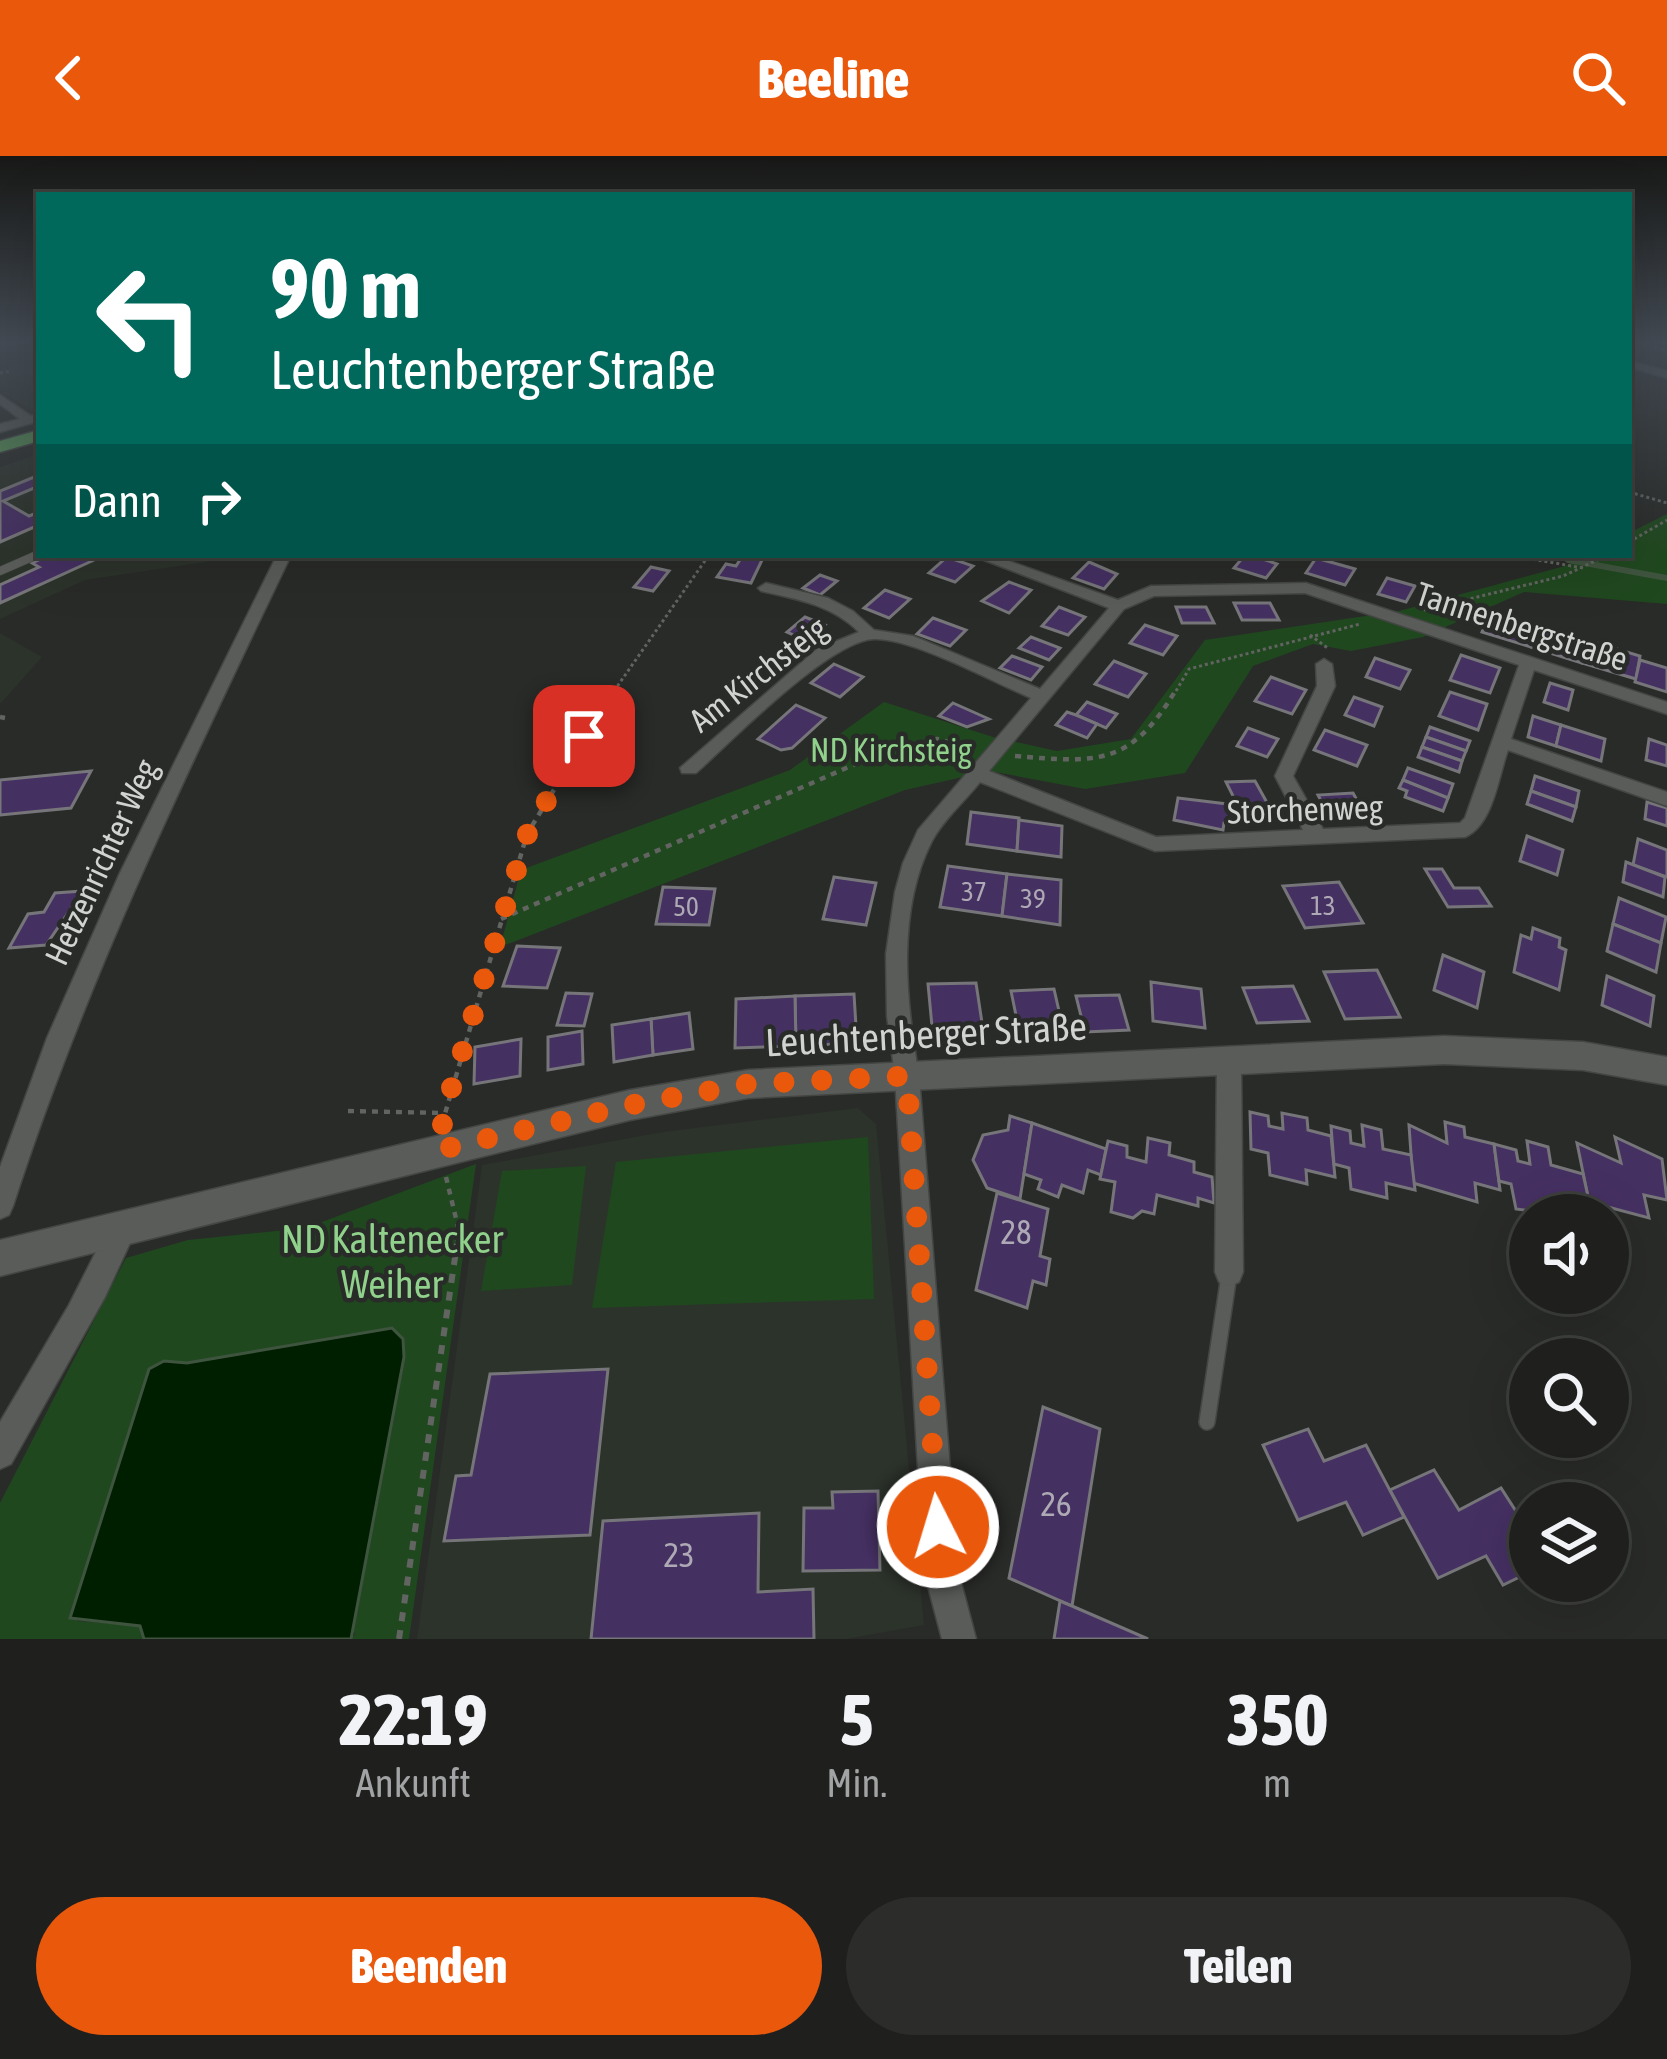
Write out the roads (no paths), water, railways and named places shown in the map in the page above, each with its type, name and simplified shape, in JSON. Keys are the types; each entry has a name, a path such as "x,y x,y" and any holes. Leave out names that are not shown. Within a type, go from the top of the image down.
{"main road":[{"path":"0,447 36,424"}],"street":[{"path":"0,428 36,424"},
{"name":"Hetzenrichter Weg","path":"0,1206 37,1087 69,1009 283,558"},
{"path":"959,1639 939,1549 907,1076 893,1004 910,866 925,835 1119,606 985,558"},
{"name":"Am Kirchsteig","path":"766,588 827,603 857,620 869,634"},
{"name":"Tannenbergstraße","path":"1119,606 1151,591 1306,588 1667,708"},
{"name":"Am Kirchsteig","path":"688,768 823,652 869,634 908,639 1044,697"},
{"name":"Storchenweg","path":"978,774 1155,844 1465,830 1474,822 1529,661"},
{"path":"1318,838 1284,776 1326,686 1324,664"},
{"path":"1502,742 1667,799"},
{"name":"Leuchtenberger Straße","path":"0,1258 630,1105 748,1084 1444,1050 1583,1056 1667,1071"},
{"path":"1229,1062 1229,1272"},
{"path":"0,1453 61,1340 98,1287 122,1230"}],"lane":[{"path":"0,572 36,555"},
{"path":"1208,1422 1229,1272"}],"waterway":[{"path":"1568,560 1667,578"}],"park label":[{"name":"ND Kirchsteig","path":"891,750"},
{"name":"ND Kaltenecker Weiher","path":"392,1262"}]}
